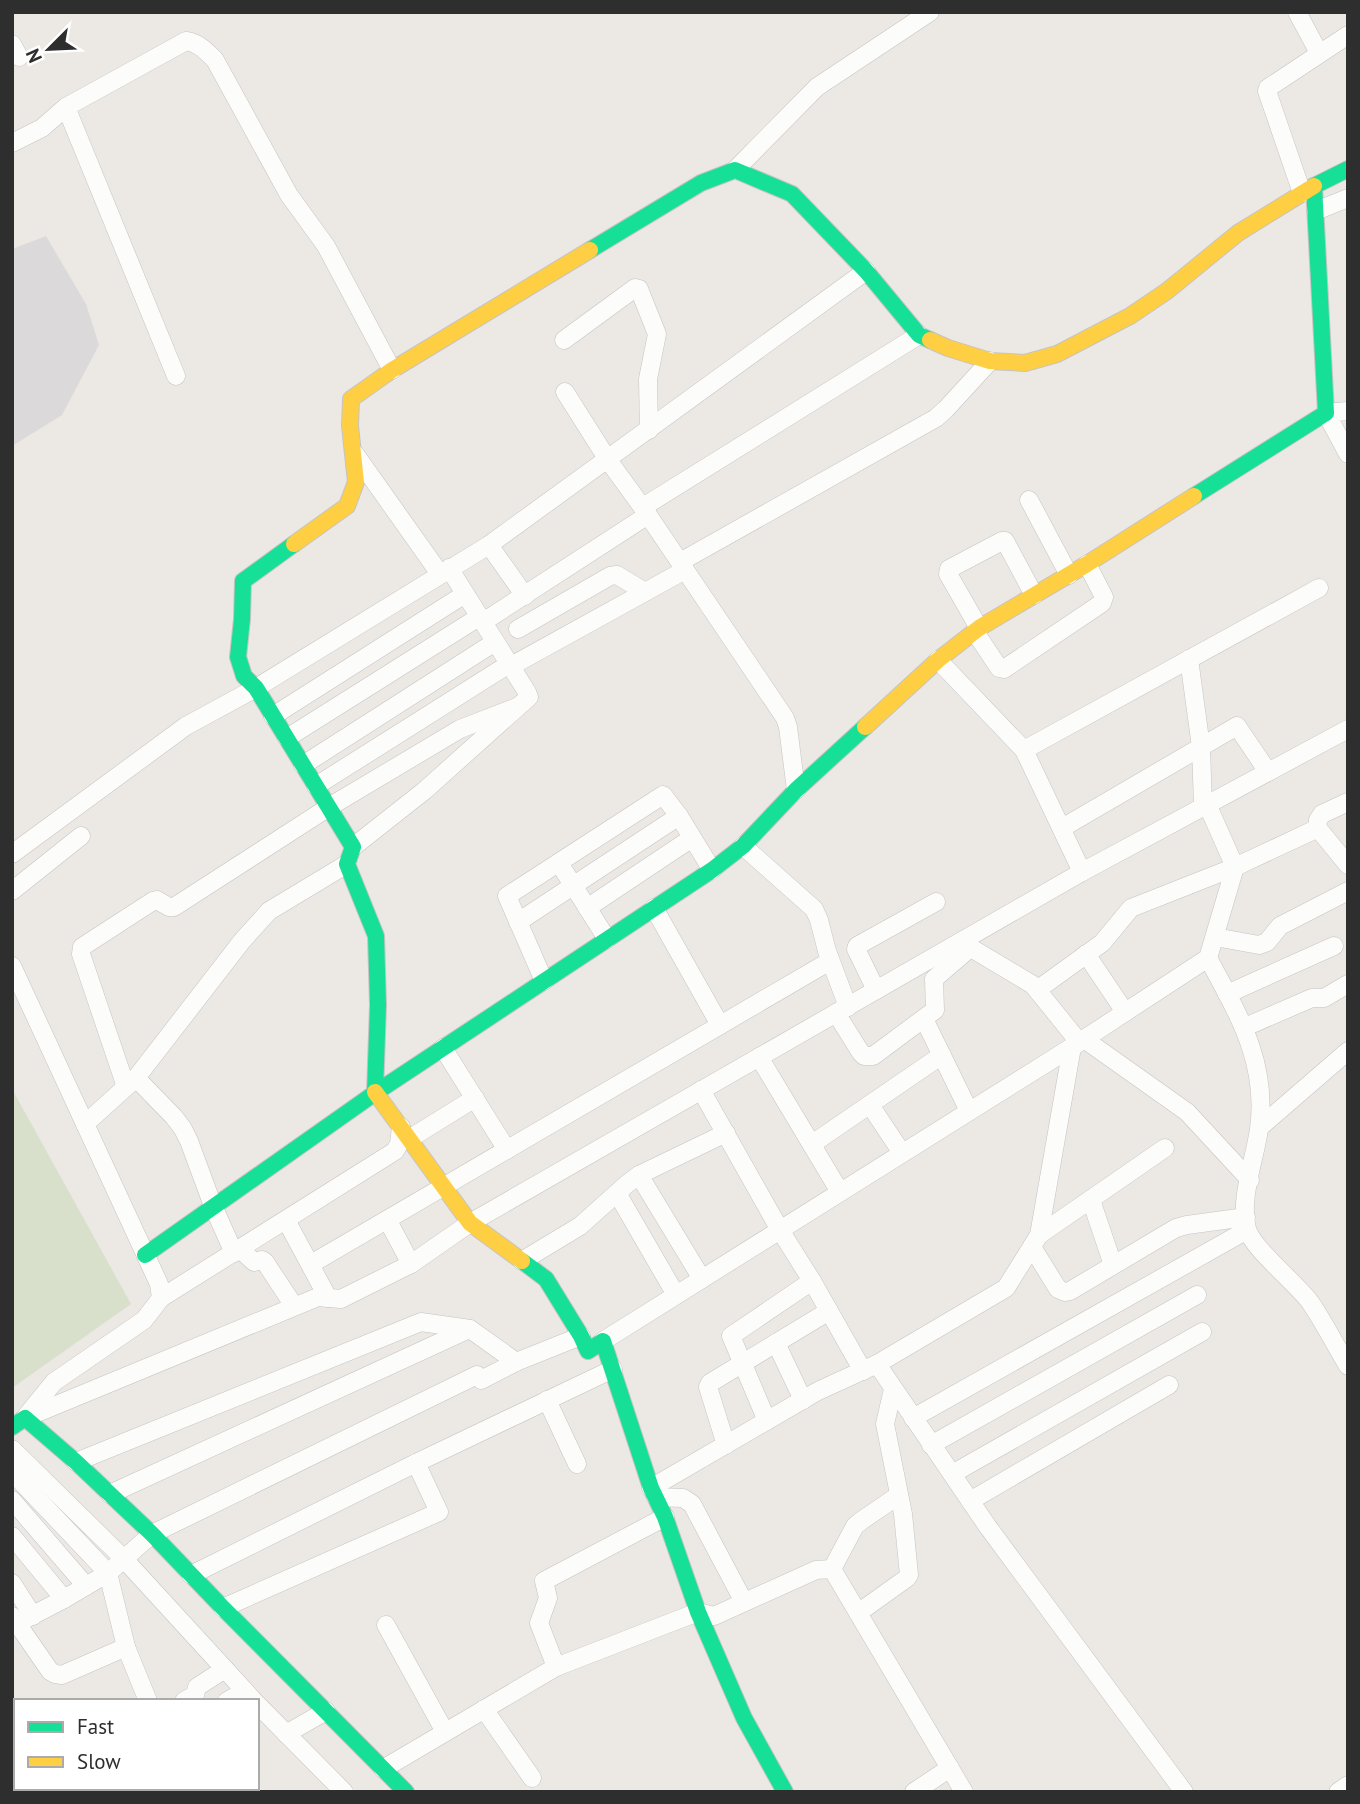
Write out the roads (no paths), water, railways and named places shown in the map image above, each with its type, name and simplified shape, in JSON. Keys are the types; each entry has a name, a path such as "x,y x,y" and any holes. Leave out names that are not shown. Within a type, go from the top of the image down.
{"street":[{"path":"352,847 256,688 244,676 238,657 243,581 347,506 356,482 350,426 351,399 392,370 701,183 734,170 817,87 930,12"},
{"path":"1297,12 1319,53"},
{"path":"1348,35 1270,85 1267,91 1315,211 1326,413 1348,454"},
{"path":"12,144 42,128 66,107 186,41 195,42 215,60 289,195 326,246 392,370"},
{"path":"66,107 176,376"},
{"path":"734,170 792,194 866,271 919,335 948,348 990,361 1025,363 1057,354 1130,316 1167,291 1238,233 1348,169"},
{"path":"1315,211 1348,198"},
{"path":"12,854 186,726 256,688 489,545 866,271"},
{"path":"565,340 635,288 639,289 657,334 649,376 649,430"},
{"path":"287,738 525,596 645,511 919,335"},
{"path":"316,786 510,665 645,592 683,566 936,418 990,361"},
{"path":"565,392 608,460 785,718 796,790"},
{"path":"145,1255 375,1093 712,870 743,846 796,790 937,660 977,630 1087,565 1326,413 1348,411"},
{"path":"85,1124 131,1083 242,941 269,911 346,864 352,847 424,791 528,698 529,695 465,594 444,571 353,452"},
{"path":"1029,500 1069,575"},
{"path":"1034,595 1003,541 949,569 948,574 977,630 999,668 1004,669 1102,603 1104,597 1087,565"},
{"path":"489,545 525,596"},
{"path":"518,629 610,576 617,575 645,592"},
{"path":"1024,750 1320,588"},
{"path":"273,716 465,594"},
{"path":"303,765 495,642"},
{"path":"346,864 376,936 378,1005 375,1093 470,1223 546,1279 588,1351 1078,1043 1208,958 1234,867 1205,805 1201,747 1189,659"},
{"path":"937,660 1024,750 1082,872"},
{"path":"294,1306 265,1262 254,1262 237,1251 214,1206 183,1129 174,1117 131,1083 81,954 82,947 153,901 174,907 329,807 460,729 517,707"},
{"path":"370,722 385,743"},
{"path":"1062,828 1237,726 1268,772"},
{"path":"19,1422 294,1306 318,1297 341,1299 411,1264 470,1223 876,990 965,945 1082,872 1348,729"},
{"path":"544,981 507,896 663,795 712,870"},
{"path":"1317,830 1322,814 1348,802"},
{"path":"518,922 679,816"},
{"path":"1317,830 1348,865"},
{"path":"1037,990 1105,940 1131,908 1317,830"},
{"path":"12,891 81,836"},
{"path":"587,908 692,838"},
{"path":"743,846 814,909 842,1010 861,1053 869,1057 936,1009 933,981 965,945"},
{"path":"559,863 607,939"},
{"path":"1215,937 1262,944 1267,942 1280,926 1348,891"},
{"path":"876,990 856,949 857,946 936,902"},
{"path":"654,908 720,1026"},
{"path":"965,945 1028,981 1078,1043 1187,1112 1250,1180"},
{"path":"1227,994 1334,946"},
{"path":"1086,954 1125,1012"},
{"path":"1208,958 1245,1027 1261,1090 1260,1127 1244,1208 1247,1223 1254,1242 1309,1301 1348,1366"},
{"path":"311,1264 830,961"},
{"path":"12,966 159,1284 161,1298"},
{"path":"1245,1027 1312,998 1324,998 1348,984"},
{"path":"924,1019 969,1111"},
{"path":"654,1493 726,1445 818,1391 870,1368 1006,1287 1035,1241 1078,1043"},
{"path":"443,1048 507,1150"},
{"path":"1260,1127 1348,1051"},
{"path":"812,1144 942,1055"},
{"path":"759,1058 840,1192"},
{"path":"701,1090 829,1311 870,1368 893,1389 970,1501 1184,1792"},
{"path":"19,1422 54,1382 144,1321 161,1298 395,1151 405,1133 475,1098"},
{"path":"870,1105 902,1153"},
{"path":"522,1261 579,1226 639,1175 726,1133"},
{"path":"1035,1241 1165,1147"},
{"path":"639,1175 702,1279"},
{"path":"617,1193 676,1296"},
{"path":"1091,1200 1113,1265"},
{"path":"286,1220 328,1298"},
{"path":"388,1221 411,1264"},
{"path":"1035,1241 1058,1289 1065,1292 1176,1228 1187,1225 1247,1223"},
{"path":"913,1418 1247,1223"},
{"path":"767,1422 731,1334 812,1281"},
{"path":"931,1445 1197,1295"},
{"path":"726,1445 709,1385 711,1381 829,1311"},
{"path":"76,1462 421,1322 470,1329 516,1362"},
{"path":"110,1494 470,1329"},
{"path":"951,1474 1202,1332"},
{"path":"19,1621 108,1573 152,1534 477,1375 481,1380 516,1362 581,1336"},
{"path":"603,1341 654,1493 698,1612 744,1718 785,1792"},
{"path":"776,1343 803,1400"},
{"path":"191,1575 613,1369"},
{"path":"970,1501 1169,1385"},
{"path":"858,1612 909,1575 904,1522 885,1424 893,1389"},
{"path":"547,1399 577,1464"},
{"path":"19,1422 76,1462 152,1534 406,1792"},
{"path":"12,1449 124,1559 252,1699"},
{"path":"223,1608 439,1512 416,1463"},
{"path":"12,1472 108,1573 126,1647 147,1699"},
{"path":"654,1493 683,1498 692,1504 744,1602"},
{"path":"831,1569 860,1521 899,1495"},
{"path":"12,1500 86,1586"},
{"path":"556,1667 539,1623 548,1598 544,1581 665,1517"},
{"path":"12,1536 64,1599"},
{"path":"383,1769 556,1667 698,1612 714,1616 816,1570 831,1569"},
{"path":"831,1569 964,1792"},
{"path":"12,1583 19,1621 50,1671 55,1674 62,1675 126,1647"},
{"path":"386,1625 445,1732"},
{"path":"188,1699 195,1695 197,1687 225,1669"},
{"path":"259,1706 344,1792"},
{"path":"484,1709 532,1778"},
{"path":"286,1734 326,1711"},
{"path":"914,1792 950,1768"},
{"path":"1338,1792 1348,1785"}]}
